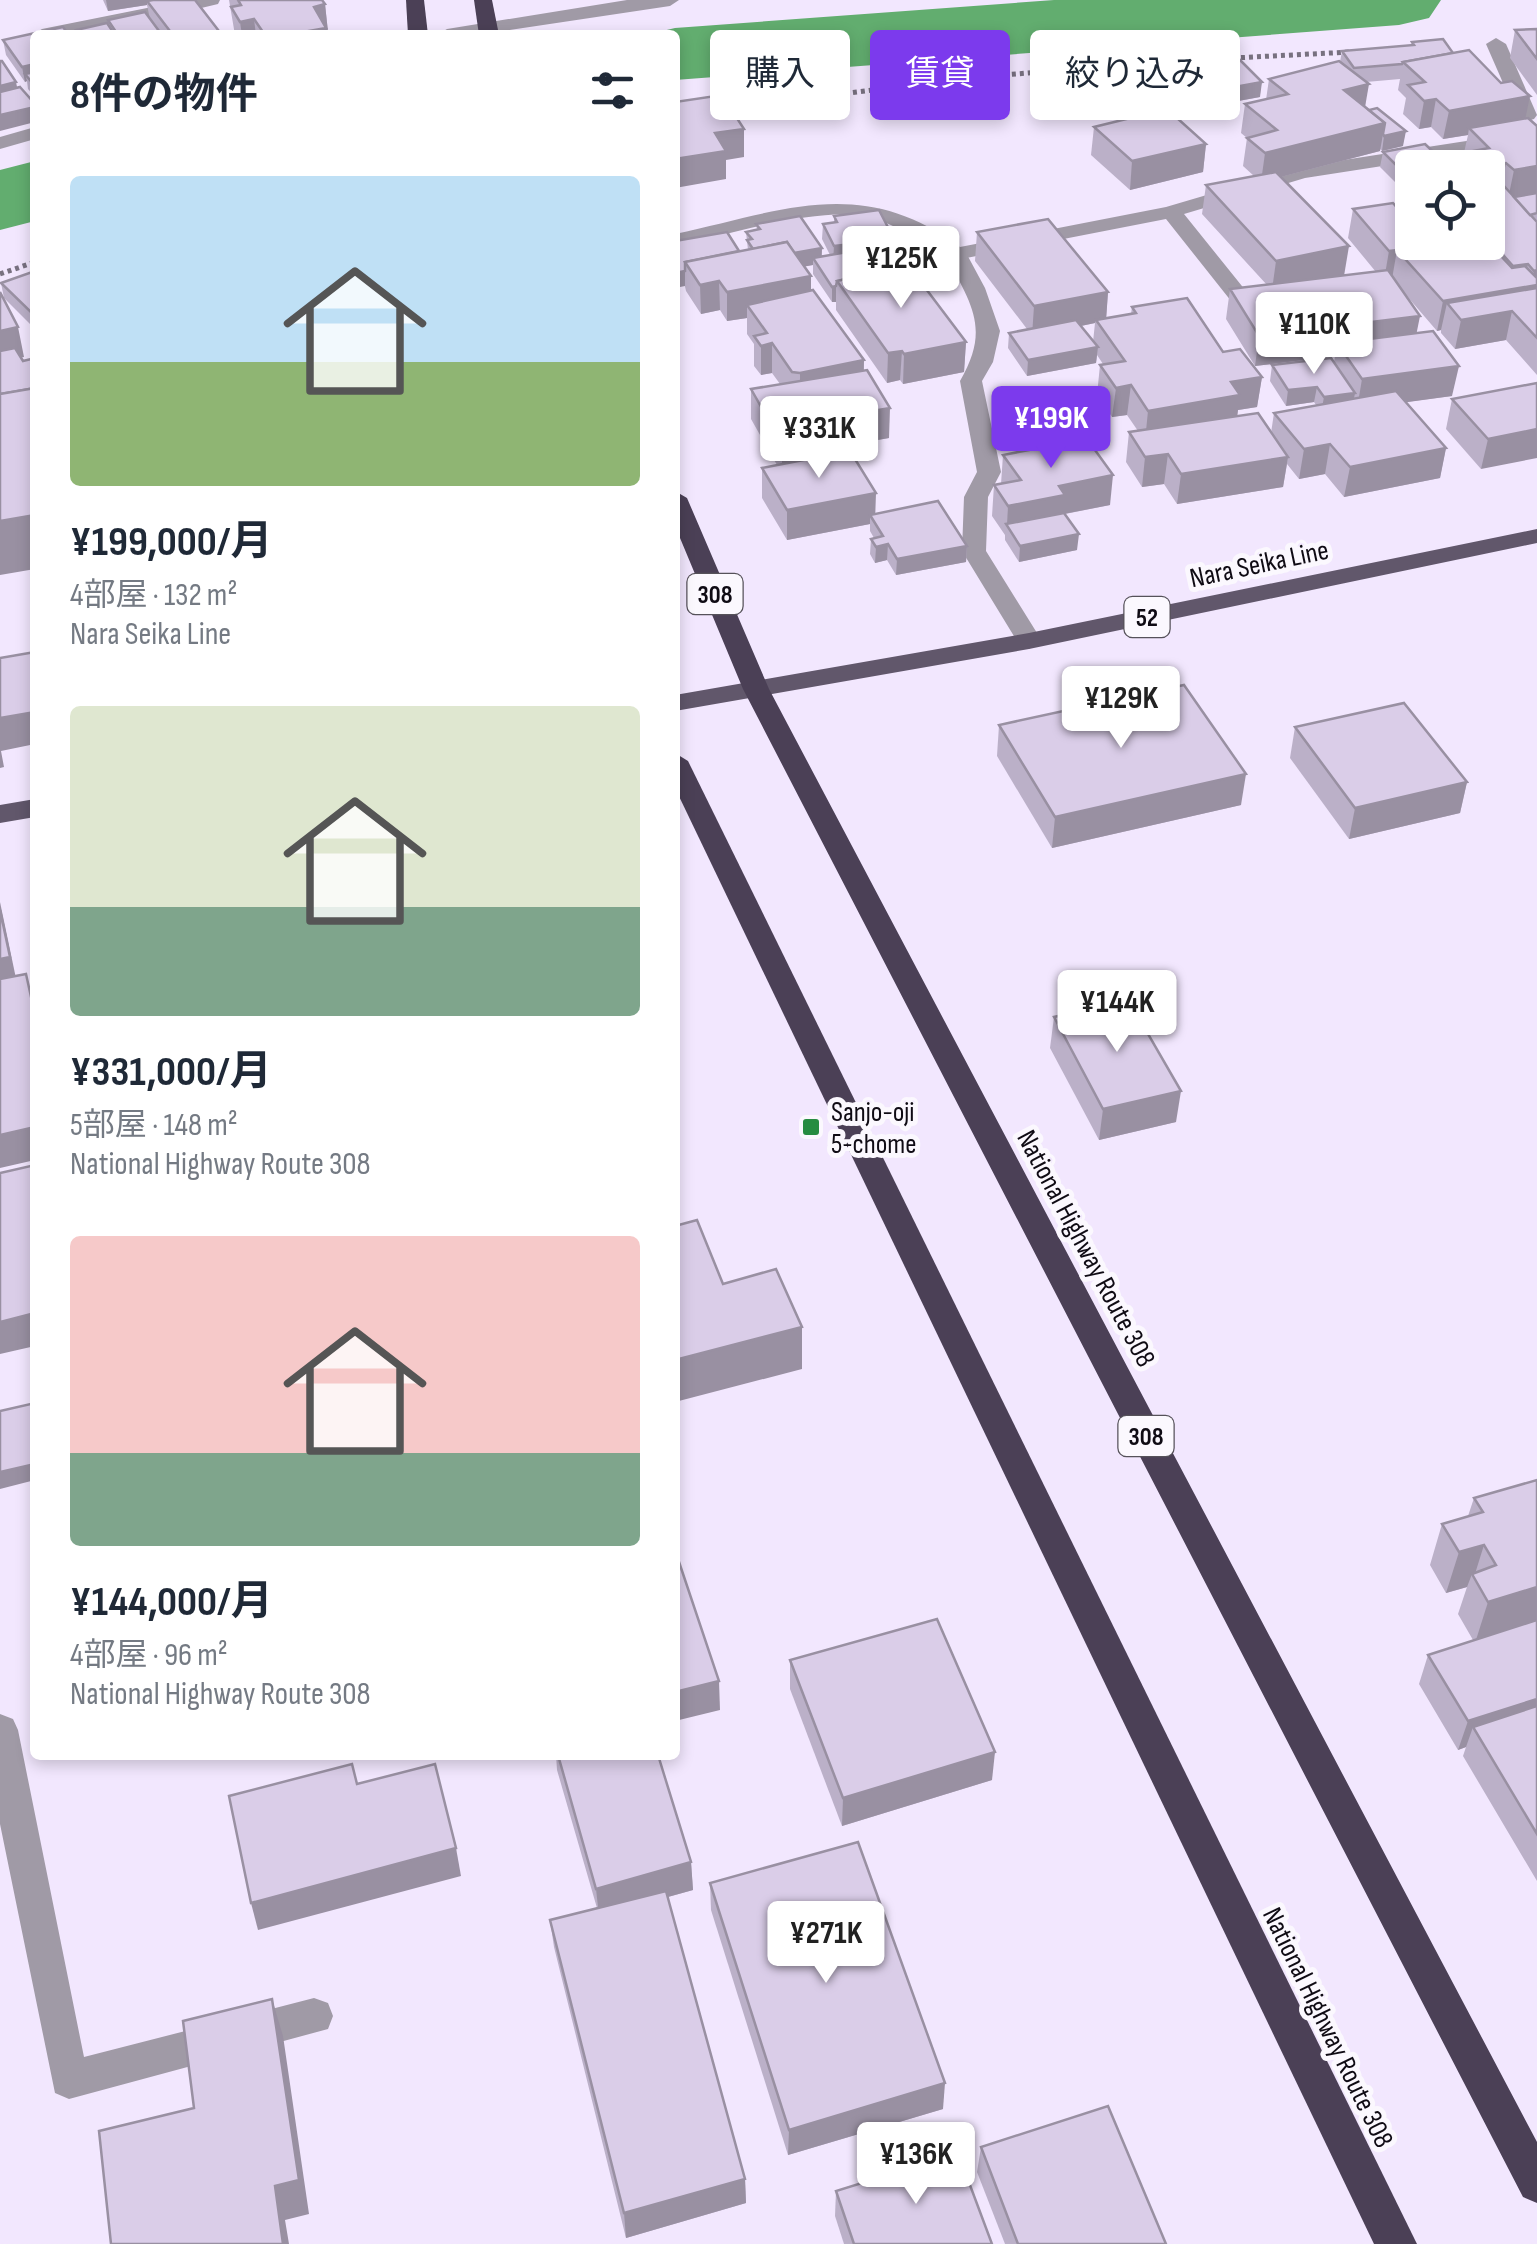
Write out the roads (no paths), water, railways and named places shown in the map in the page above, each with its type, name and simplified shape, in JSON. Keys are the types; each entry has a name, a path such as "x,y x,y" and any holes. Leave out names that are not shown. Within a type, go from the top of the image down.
{"highway":[{"path":"415,0 418,30"},
{"path":"484,0 488,30"},
{"name":"National Highway Route 308","path":"680,510 756,689 1537,2183"},
{"name":"National Highway Route 308","path":"680,772 1396,2244"}],"main road":[{"name":"Nara Seika Line","path":"680,702 1029,641 1537,536"},
{"path":"0,814 30,809"}],"street":[{"path":"73,30 211,0"},
{"path":"494,30 670,0"},
{"path":"956,254 1172,212 1220,192 1537,133 1496,44"},
{"path":"0,143 30,134"},
{"path":"680,239 862,208 916,228 956,254 990,322 988,356 971,381 989,472 976,497 974,550 1029,641"},
{"path":"1172,212 1247,306"},
{"path":"0,1730 68,2080 314,2016"}],"waterway":[{"path":"680,54 1399,0"},
{"path":"0,202 30,191"}],"place":[{"name":"Sanjo-oji 5-chome","path":"811,1127"}]}
